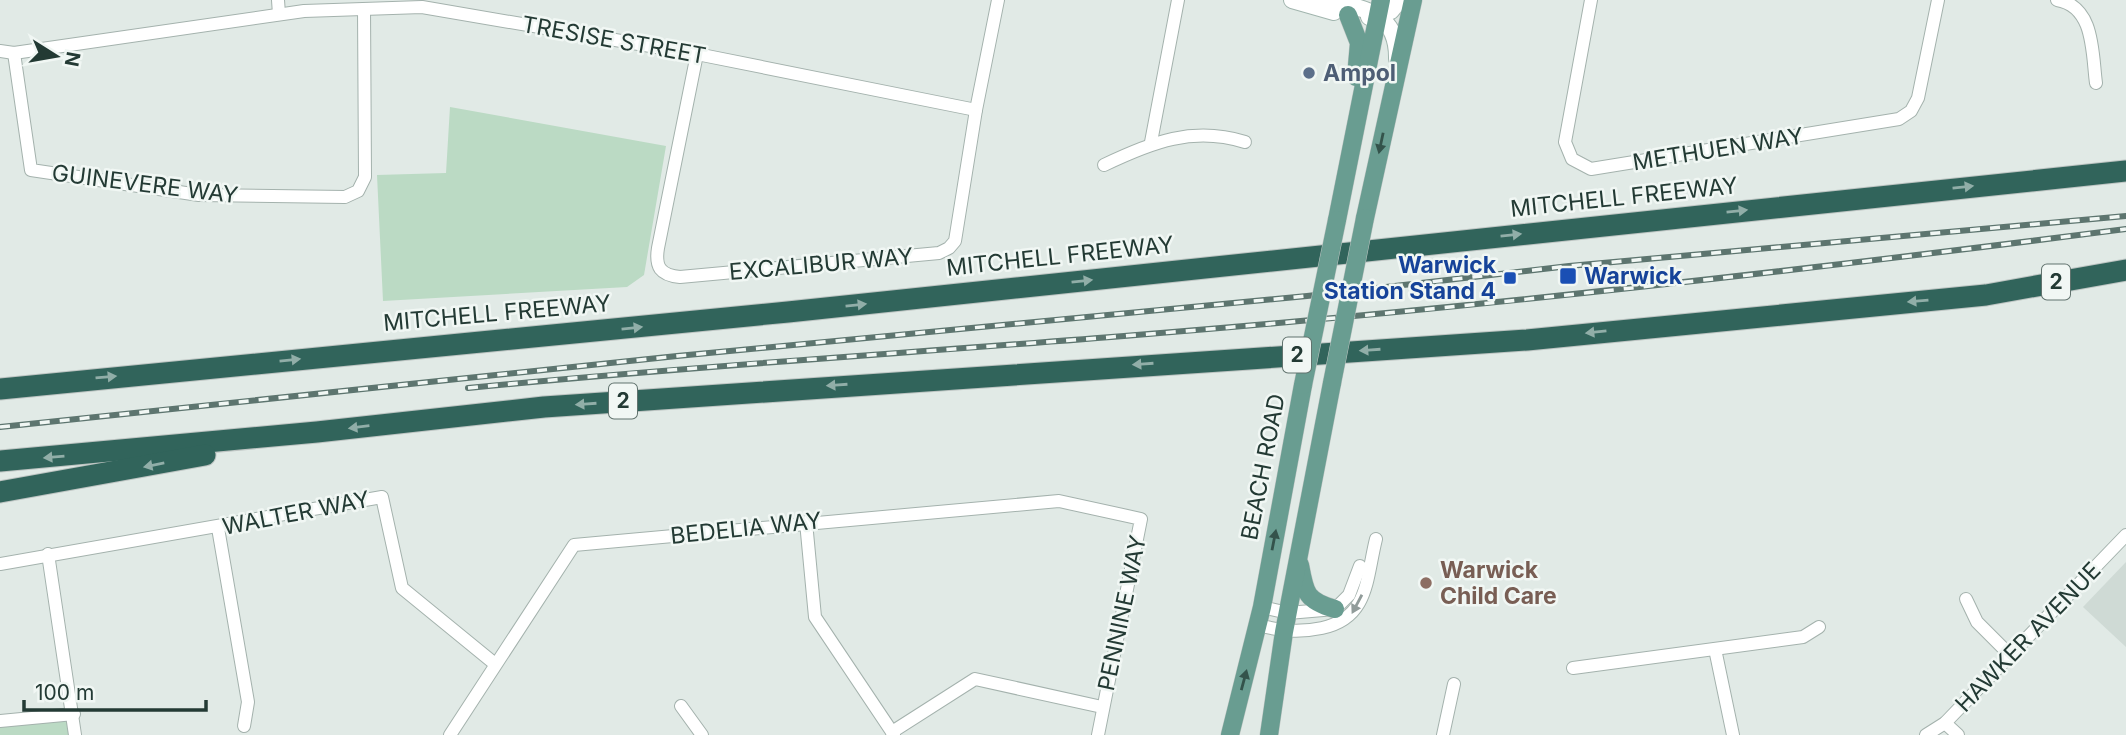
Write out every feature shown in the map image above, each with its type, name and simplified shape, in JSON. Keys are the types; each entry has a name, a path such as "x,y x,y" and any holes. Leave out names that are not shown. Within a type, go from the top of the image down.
{"highway":[{"path":"2093,173 2126,165"},
{"name":"MITCHELL FREEWAY","path":"0,388 788,312 2126,171"},
{"name":"2","path":"0,461 317,432 544,407 1527,340 1986,295 2126,270"},
{"path":"1986,295 2126,281"},
{"path":"0,383 38,384"},
{"path":"0,492 317,432"}],"main road":[{"path":"1292,0 1363,18 1379,8"},
{"path":"1324,0 1391,11 1400,0"},
{"path":"1269,735 1298,555 1365,218 1413,0"},
{"path":"1379,8 1397,43 1396,77"},
{"name":"BEACH ROAD","path":"1230,735 1260,616 1303,384 1379,8"},
{"path":"1347,171 1359,43 1348,15"},
{"path":"1298,555 1307,595 1317,604 1335,610"}],"street":[{"path":"278,0 279,14"},
{"name":"EXCALIBUR WAY","path":"697,54 656,260 661,271 675,276 933,253 949,248 955,241 976,110 998,0"},
{"path":"1151,142 1178,0"},
{"name":"METHUEN WAY","path":"1591,0 1565,137 1572,159 1591,169 1904,117 1918,98 1938,0"},
{"path":"2057,0 2078,10 2088,26 2096,83"},
{"name":"TRESISE STREET","path":"0,51 14,53 279,14 303,6 364,9 422,7 697,54 976,110"},
{"name":"GUINEVERE WAY","path":"14,53 31,170 199,195 345,197 358,191 365,177 364,9"},
{"path":"1104,164 1151,142 1218,133 1245,142"},
{"name":"WALTER WAY","path":"0,564 218,528 382,497 402,588 495,664"},
{"name":"BEDELIA WAY","path":"450,735 574,545 1059,501 1142,519"},
{"name":"PENNINE WAY","path":"1098,735 1142,519"},
{"path":"806,522 815,617 893,733"},
{"path":"218,528 248,702 244,726"},
{"name":"HAWKER AVENUE","path":"1926,735 1945,723 2126,535"},
{"path":"1260,616 1284,632 1305,632 1340,624 1348,619 1355,611 1364,589 1376,539"},
{"path":"48,554 74,714 75,735"},
{"path":"1260,616 1335,610 1349,595 1360,566"},
{"path":"1966,599 1977,622 2010,655"},
{"path":"1573,668 1803,637 1819,627"},
{"path":"1715,649 1733,735"},
{"name":"PENNINE WAY","path":"893,733 975,679 1102,707"},
{"path":"1443,735 1454,684"},
{"path":"681,706 702,735"},
{"path":"0,721 74,714"},
{"path":"1945,723 1958,735"}],"shaded area":[{"path":"2126,562 2126,647 2083,607"}],"green space":[{"path":"450,107 666,146 644,275 627,287 383,301 377,175 446,173"},
{"path":"74,714 75,735 0,735 0,721"}],"railway":[{"path":"0,427 677,356 1307,296 1569,266 2126,216"},
{"path":"468,388 1384,313 1879,260 2126,229"}],"place":[{"name":"Ampol","path":"1309,73"},
{"name":"Warwick","path":"1568,276"},
{"name":"Warwick Station Stand 4","path":"1510,278"},
{"name":"Warwick Child Care","path":"1426,583"}]}
